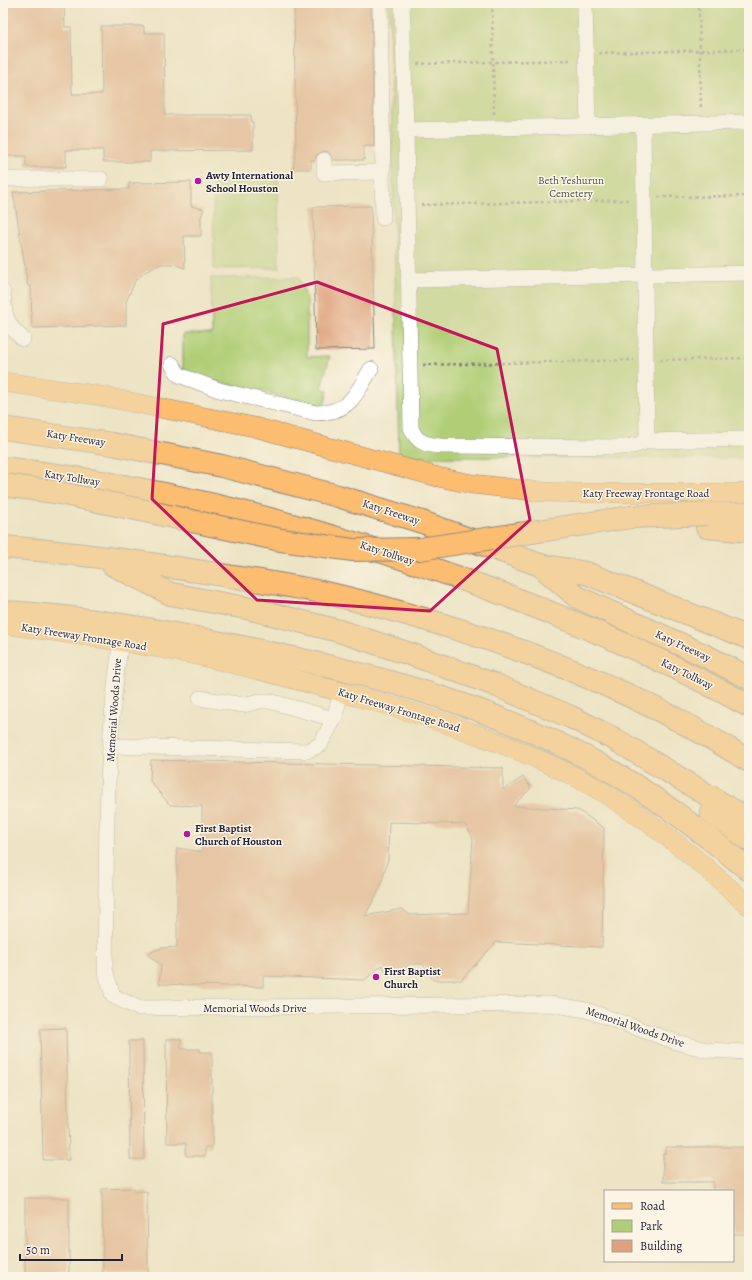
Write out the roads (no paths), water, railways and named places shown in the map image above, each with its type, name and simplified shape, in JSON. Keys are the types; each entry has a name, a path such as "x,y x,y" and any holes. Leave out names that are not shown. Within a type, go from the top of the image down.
{"highway":[{"name":"Katy Freeway","path":"3,428 58,435 168,455 278,480 338,496 422,522 540,565 577,597 706,656 749,678"},
{"name":"Katy Tollway","path":"3,468 187,498 260,515 348,540 466,580 570,620 643,652 749,706"},
{"path":"3,485 62,494 287,541 353,550 420,549 631,517 707,521 749,531"},
{"path":"3,498 93,513 281,553 338,562 362,563 405,562 462,556 627,530 707,521 749,514"},
{"path":"3,547 94,555 311,590 473,633 570,669 633,698 694,729 749,761"},
{"path":"94,555 171,594 251,609 339,631 429,660 531,699 616,740 749,820"},
{"path":"540,565 586,573 749,638"},
{"path":"3,612 37,614 168,631 290,657 406,686 455,702 508,721 610,770 674,811 749,870"},
{"path":"616,740 749,840"}],"main road":[{"name":"Katy Freeway Frontage Road","path":"3,382 88,394 254,427 438,477 472,484 508,489 578,493 749,493"},
{"name":"Katy Freeway Frontage Road","path":"3,624 121,641 207,658 341,692 404,710 487,737 515,748 564,771 617,802 692,856 749,906"}],"street":[{"path":"380,3 383,218"},
{"path":"402,3 406,130 411,428 414,435 420,442 441,446 625,447 647,441 749,439"},
{"path":"585,3 588,126"},
{"path":"406,130 749,122"},
{"path":"643,124 647,441"},
{"path":"324,160 324,173 382,173"},
{"path":"3,179 101,179"},
{"path":"408,280 749,272"},
{"path":"3,292 5,314 10,327 23,339"},
{"path":"172,364 179,375 219,390 316,413 327,413 350,403 371,369"},
{"name":"Memorial Woods Drive","path":"121,641 116,673 111,746 105,970 113,996 138,1008 550,1004 586,1010 614,1018 676,1042 707,1050 749,1052"},
{"path":"111,746 307,751 320,745 334,719 341,692"},
{"path":"200,698 243,704 269,701 334,719"}],"place":[{"name":"Awty International School Houston","path":"198,181"},
{"name":"First Baptist Church of Houston","path":"187,834"},
{"name":"First Baptist Church","path":"376,977"}],"park label":[{"name":"Beth Yeshurun Cemetery","path":"571,186"}]}
